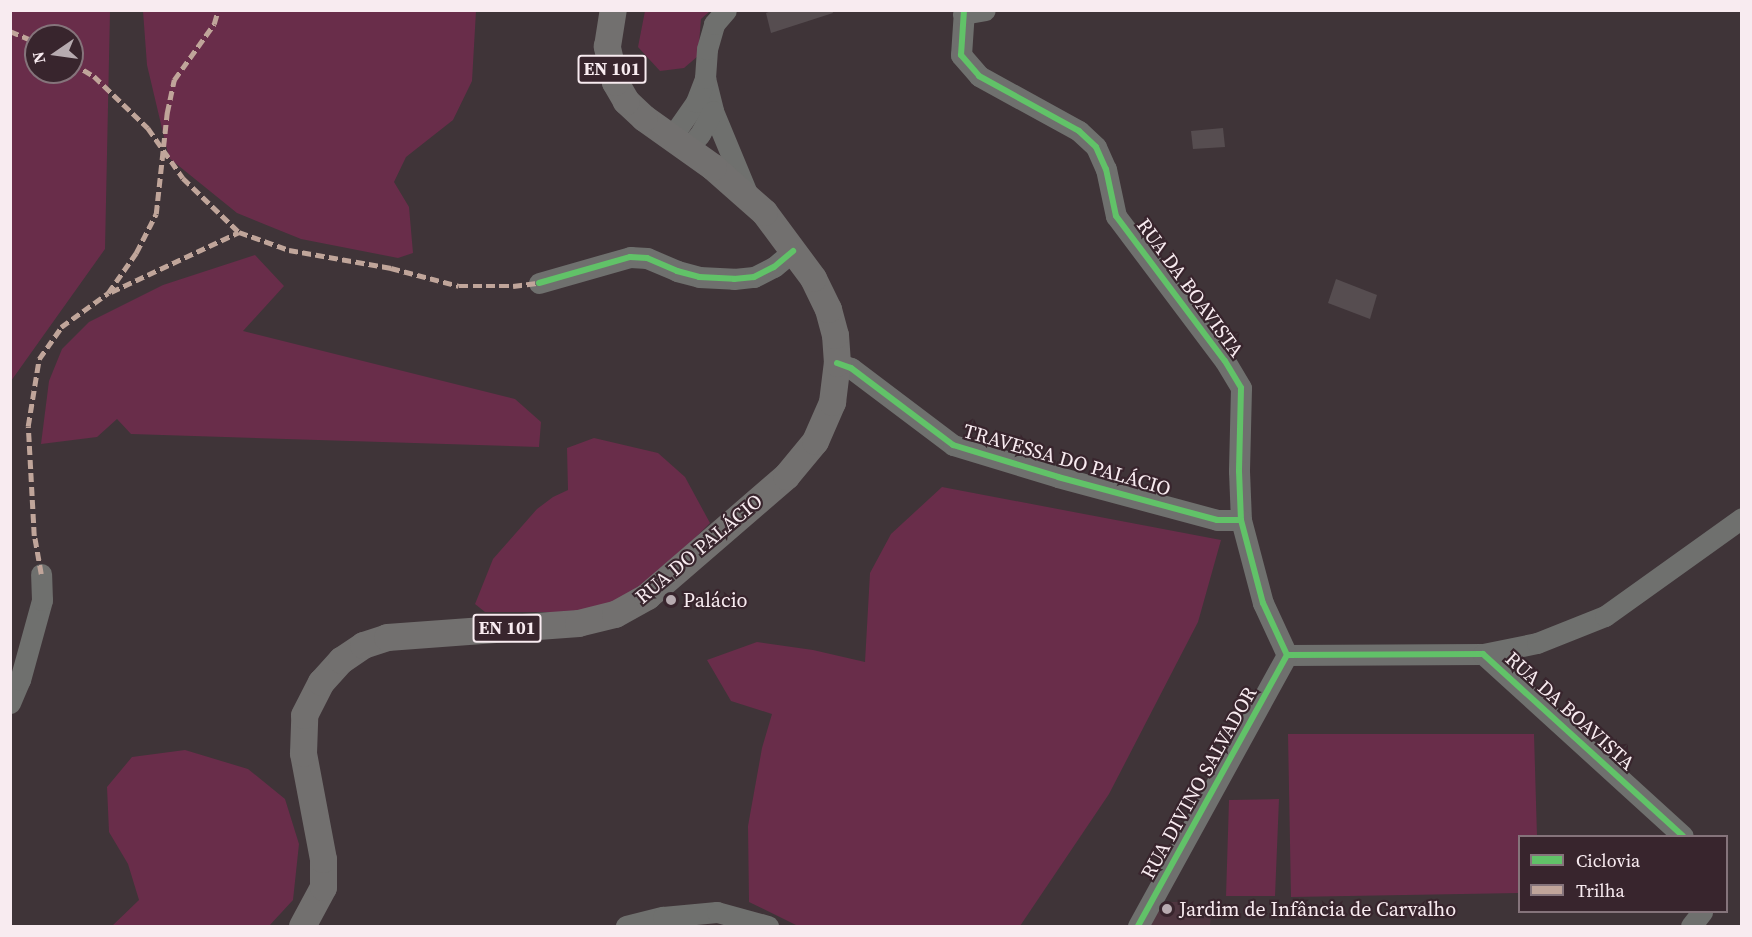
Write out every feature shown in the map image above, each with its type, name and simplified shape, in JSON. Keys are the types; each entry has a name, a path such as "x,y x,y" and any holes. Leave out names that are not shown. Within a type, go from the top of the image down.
{"main road":[{"name":"EN 101","path":"613,10 607,46 615,81 626,100 644,118 679,143 764,212 813,278 828,309 837,363"},
{"name":"RUA DO PALÁCIO","path":"302,927 322,887 323,859 303,753 304,715 321,682 341,660 363,645 387,637 578,622 615,614 647,596 786,476 815,441 832,402 837,363"}],"street":[{"path":"679,143 705,78 707,49 714,24 726,10"},
{"path":"964,12 985,10"},
{"name":"RUA DA BOAVISTA","path":"964,12 961,55 979,76 1079,131 1096,147 1106,169 1116,216 1226,362 1241,388 1239,471 1241,520 1263,603 1287,655 1483,654 1681,835"},
{"path":"705,78 713,111 749,199"},
{"path":"679,143 700,134 713,111"},
{"path":"539,283 630,257 647,258 677,271 699,277 734,279 754,277 774,267 793,251"},
{"name":"TRAVESSA DO PALÁCIO","path":"837,363 851,368 953,445 1058,477 1217,520 1241,520"},
{"path":"1483,654 1537,643 1605,616 1742,519"},
{"path":"10,703 20,680 42,600 41,574"},
{"name":"RUA DIVINO SALVADOR","path":"1138,927 1287,655"},
{"path":"627,927 663,917 717,912 768,927"},
{"path":"1691,927 1701,913"}],"shaded area":[{"path":"11,10 110,11 105,249 11,381"},
{"path":"143,11 476,11 472,81 453,120 406,157 394,182 409,207 413,253 398,258 301,239 237,213 169,158 147,65"},
{"path":"645,11 710,11 701,19 698,56 684,68 660,71 638,47"},
{"path":"255,255 284,286 243,331 515,399 541,422 539,447 131,434 117,419 97,437 41,444 49,381 62,349 89,322 163,285"},
{"path":"594,438 658,453 685,477 710,523 652,581 610,603 574,612 485,612 475,604 493,559 537,509 553,497 568,490 567,448"},
{"path":"942,487 1221,540 1198,622 1109,794 1020,926 798,926 749,902 748,826 762,748 772,714 731,701 707,660 757,642 813,650 865,662 870,573 891,534"},
{"path":"1288,734 1534,734 1537,835 1518,835 1518,893 1291,897"},
{"path":"185,750 248,769 285,799 299,844 293,900 269,926 112,926 139,900 128,864 109,832 107,787 132,757"},
{"path":"1279,799 1275,896 1226,896 1229,800"},
{"name":"Jardim de Infância de Carvalho","path":"1157,902 1180,902 1181,915 1211,915 1210,926 1143,926"}],"building":[{"path":"774,10 832,10 833,13 771,33 766,13"},
{"path":"1223,128 1225,147 1193,149 1191,131"},
{"path":"1336,279 1377,295 1370,319 1328,303"}],"marked path":[{"path":"41,574 34,536 28,426 39,359 61,327 108,293 136,253 156,214 167,113 174,80 214,24 218,10"},
{"path":"10,31 24,37"},
{"path":"84,70 94,76 148,128 183,178 239,232 289,250 391,268 459,286 513,286 539,283"},
{"path":"111,292 239,232"}],"cycle path":[{"path":"964,10 961,55 979,76 1079,131 1096,147 1106,169 1116,216 1225,361 1241,388 1239,471 1241,520 1263,603 1287,655 1483,654 1682,835"},
{"path":"539,283 630,257 647,258 677,271 699,277 734,279 754,277 774,267 793,251"},
{"path":"837,363 851,368 953,445 1058,477 1217,520 1241,520"},
{"path":"1138,926 1287,655"}],"place":[{"name":"Palácio","path":"671,600"},
{"name":"Jardim de Infância de Carvalho","path":"1167,909"}]}
